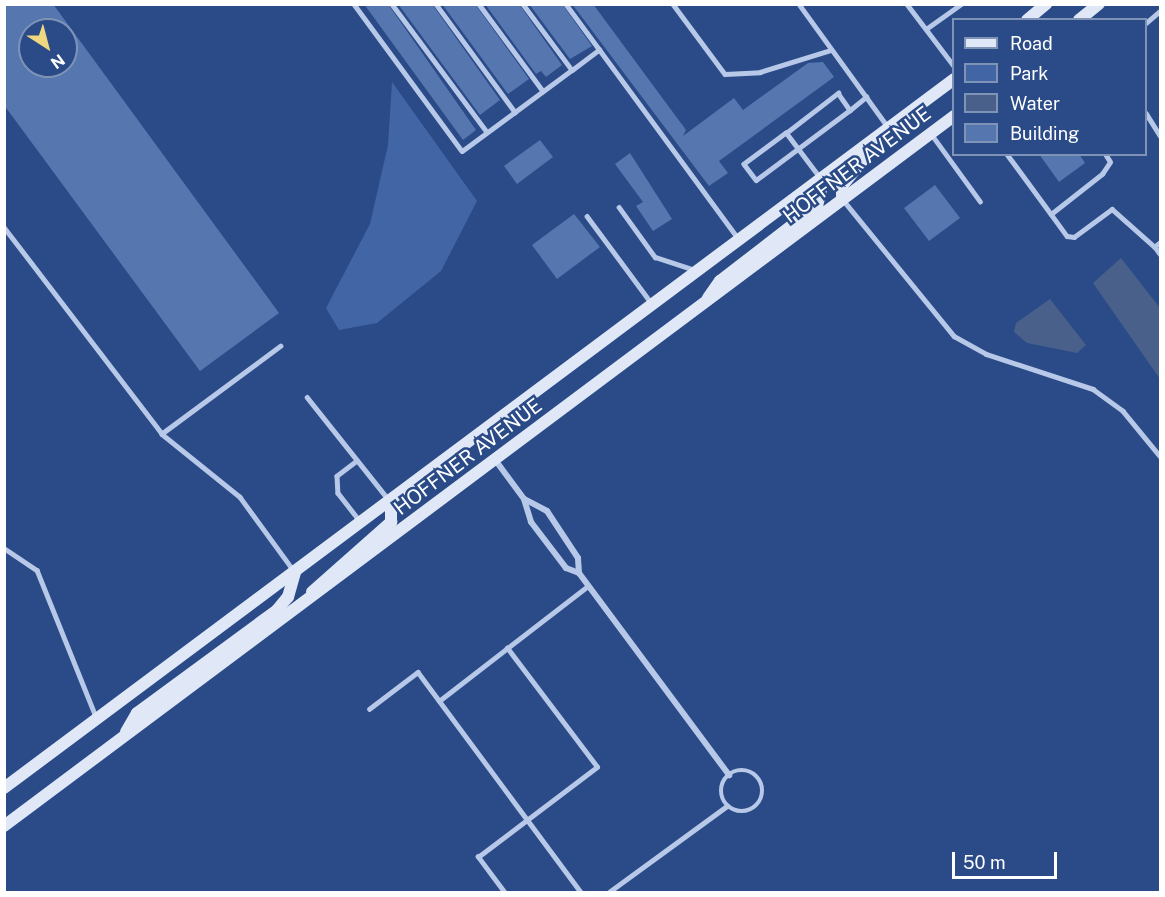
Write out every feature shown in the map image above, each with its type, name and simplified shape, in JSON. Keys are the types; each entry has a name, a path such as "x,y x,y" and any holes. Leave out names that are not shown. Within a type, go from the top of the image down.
{"main road":[{"path":"1030,18 1046,4"},
{"path":"1082,18 1099,4"},
{"name":"HOFFNER AVENUE","path":"4,788 823,182 952,81"},
{"name":"HOFFNER AVENUE","path":"4,826 496,461 952,117"},
{"path":"842,199 842,186 852,168 880,147 889,129"},
{"path":"703,306 720,281 817,206 823,182"},
{"path":"305,603 331,571 391,522 391,502"},
{"path":"122,739 137,713 277,610 288,597 295,573"}],"street":[{"path":"496,461 524,500 531,522 566,568 579,573"},
{"path":"524,500 547,511 578,558 579,573 729,775"}],"lane":[{"path":"354,4 462,151 599,50"},
{"path":"392,4 487,132"},
{"path":"436,4 515,112"},
{"path":"479,4 543,91"},
{"path":"524,4 572,70"},
{"path":"566,4 741,242"},
{"path":"673,4 725,74 760,72 831,50"},
{"path":"799,4 889,129"},
{"path":"907,4 952,63"},
{"path":"926,29 961,4"},
{"path":"1147,21 1161,12"},
{"path":"850,110 837,93 744,164 756,180 800,150 850,110 866,97"},
{"path":"1147,114 1161,135"},
{"path":"786,132 823,182"},
{"path":"931,133 980,201"},
{"path":"1008,156 1067,236 1074,237 1112,209 1161,254"},
{"path":"1050,214 1102,174 1110,162 1106,156"},
{"path":"842,199 954,336 986,354 1093,388 1123,411 1161,456"},
{"path":"620,207 656,257 700,271"},
{"path":"587,216 654,307"},
{"path":"4,227 162,434 240,497 295,573"},
{"path":"1155,247 1161,243"},
{"path":"162,434 281,346"},
{"path":"307,397 391,502"},
{"path":"357,461 337,476 338,493 361,523"},
{"path":"4,548 37,570 97,719"},
{"path":"439,701 588,586"},
{"path":"504,892 478,858 597,767 507,648"},
{"path":"369,709 417,672 581,892"},
{"path":"749,771 760,779 763,792 758,805 746,812 727,806 721,793 729,775 749,771"},
{"path":"609,892 727,806"}],"green space":[{"path":"392,82 477,201 441,271 377,323 339,330 326,308 370,224 388,145"}],"water":[{"path":"1121,258 1160,308 1160,379 1093,283"},
{"path":"1050,299 1086,345 1077,353 1027,343 1014,332 1016,323"}],"building":[{"path":"4,4 53,4 63,18 18,18 18,78 78,78 78,38 279,313 200,371 4,105"},
{"path":"364,4 388,4 476,130 463,140"},
{"path":"398,4 432,4 500,100 480,115"},
{"path":"442,4 475,4 529,79 508,94"},
{"path":"485,4 519,4 562,65 546,77 541,71 536,74"},
{"path":"529,4 562,4 592,46 570,59"},
{"path":"572,4 593,4 686,130 683,136 734,98 743,110 808,63 823,62 834,77 719,161 728,173 709,186"},
{"path":"540,140 553,157 517,184 504,166"},
{"path":"630,153 672,219 653,231 636,206 643,202 615,164"},
{"path":"1040,156 1080,156 1085,163 1059,182"},
{"path":"935,185 960,218 929,241 904,208"},
{"path":"574,214 600,247 557,279 532,245"}]}
